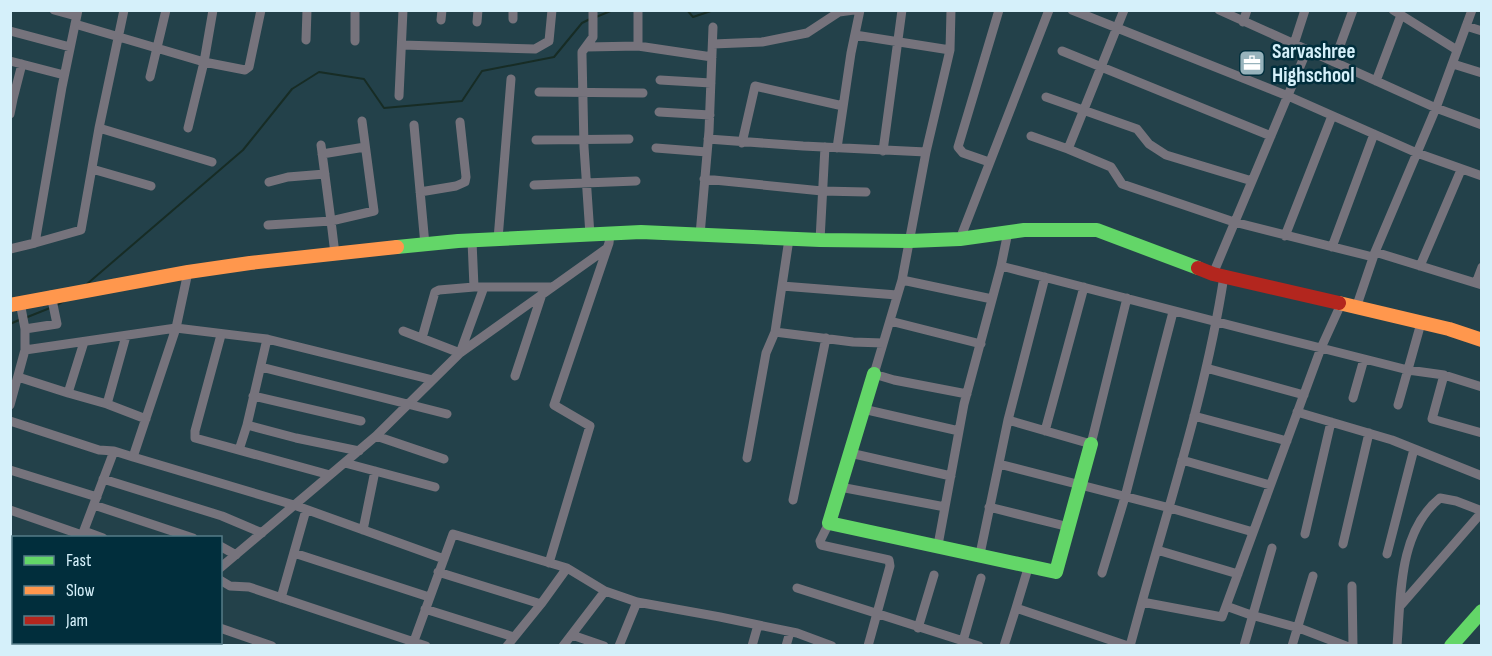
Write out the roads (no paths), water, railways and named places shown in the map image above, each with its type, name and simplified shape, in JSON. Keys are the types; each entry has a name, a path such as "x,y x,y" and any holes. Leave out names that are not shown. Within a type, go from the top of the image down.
{"main road":[{"path":"18,307 69,292 188,272 335,254 498,239 641,232 789,239 910,241 960,239 1024,230 1097,231 1219,275 1449,329 1482,340"},
{"path":"874,374 829,523 1056,572 1091,444"},
{"path":"1451,645 1482,611"},
{"path":"1466,645 1482,627"}],"street":[{"path":"54,10 157,49 204,62 247,69 261,10"},
{"path":"10,249 81,230 99,128 124,10"},
{"path":"150,76 166,10"},
{"path":"188,128 204,62 213,10"},
{"path":"306,40 307,10"},
{"path":"355,10 355,41"},
{"path":"399,96 403,10"},
{"path":"477,10 477,22"},
{"path":"402,45 535,49 549,41 552,10"},
{"path":"590,235 584,141 582,52 593,37 593,10"},
{"path":"638,10 638,46"},
{"path":"713,44 762,42 807,33 839,12 854,10"},
{"path":"837,148 860,10"},
{"path":"883,151 902,10"},
{"path":"951,10 950,50 926,152 902,280 874,374 967,394"},
{"path":"989,162 963,153 957,147 999,10"},
{"path":"960,239 1049,10"},
{"path":"1072,10 1288,96 1417,153 1482,176"},
{"path":"1068,149 1124,10"},
{"path":"1219,10 1436,108 1482,124"},
{"path":"1243,22 1247,10"},
{"path":"1294,44 1305,10"},
{"path":"1334,62 1353,10"},
{"path":"1356,308 1374,254 1436,108 1471,11"},
{"path":"1376,81 1397,13 1457,50"},
{"path":"35,243 76,17"},
{"path":"1466,26 1482,31"},
{"path":"700,235 710,115 713,27"},
{"path":"10,31 70,47"},
{"path":"855,35 950,50"},
{"path":"587,47 638,46 712,57"},
{"path":"1016,608 1129,645 1170,508 1206,368 1217,323 1219,275 1234,222 1308,50"},
{"path":"1062,51 1271,136"},
{"path":"10,61 64,75"},
{"path":"10,114 22,64"},
{"path":"1453,64 1482,73"},
{"path":"498,239 510,79"},
{"path":"660,80 711,83"},
{"path":"742,143 755,86 843,106"},
{"path":"539,92 643,93"},
{"path":"1046,97 1137,129 1149,144 1166,155 1252,181"},
{"path":"659,112 710,115"},
{"path":"1285,236 1332,116"},
{"path":"268,225 332,221 374,211 362,121"},
{"path":"420,192 462,185 465,182 460,123"},
{"path":"414,125 425,245"},
{"path":"99,128 212,162"},
{"path":"1332,247 1374,134"},
{"path":"1031,136 1111,167 1122,183 1234,222 1332,247 1374,254 1479,284 1482,267"},
{"path":"536,140 629,139"},
{"path":"708,139 742,143 926,152"},
{"path":"335,254 321,150 365,147"},
{"path":"820,240 825,147"},
{"path":"656,148 707,153"},
{"path":"92,169 151,186"},
{"path":"1420,266 1461,170"},
{"path":"269,182 288,177 325,174"},
{"path":"704,179 822,191 866,192"},
{"path":"534,184 636,181"},
{"path":"938,545 967,394 1008,232"},
{"path":"549,563 590,426 554,405 609,243 610,234"},
{"path":"747,458 766,353 775,332 789,239"},
{"path":"460,353 479,287 472,241"},
{"path":"222,566 376,436 460,353 606,249"},
{"path":"1001,266 1173,312 1408,370 1444,375 1482,387"},
{"path":"133,458 176,328 188,272"},
{"path":"980,554 1008,420 1045,277"},
{"path":"902,280 992,299"},
{"path":"782,286 897,296"},
{"path":"422,338 435,292 439,290 479,287 551,287"},
{"path":"1045,430 1084,287"},
{"path":"515,376 542,294"},
{"path":"24,327 57,324 52,298"},
{"path":"1008,420 1091,444 1127,298"},
{"path":"1142,602 1222,617 1321,348 1341,304"},
{"path":"10,405 25,350 24,327 18,307"},
{"path":"1102,573 1125,497 1173,312"},
{"path":"890,321 981,344"},
{"path":"1398,405 1421,323"},
{"path":"25,350 176,328 267,339 433,380"},
{"path":"402,331 460,353"},
{"path":"775,332 883,343"},
{"path":"221,335 195,438 330,475"},
{"path":"107,404 126,336"},
{"path":"793,500 826,338"},
{"path":"239,450 267,339"},
{"path":"68,393 84,342"},
{"path":"1353,398 1364,359"},
{"path":"261,367 447,414"},
{"path":"1206,368 1304,395"},
{"path":"1444,375 1432,419 1482,434"},
{"path":"18,377 107,404 146,419"},
{"path":"254,396 361,421"},
{"path":"863,409 959,431"},
{"path":"1297,412 1392,440 1482,476"},
{"path":"1194,416 1287,441"},
{"path":"10,421 99,450 114,451 294,505 444,559"},
{"path":"1305,534 1331,422"},
{"path":"247,425 359,451"},
{"path":"1343,544 1369,433"},
{"path":"376,436 444,459"},
{"path":"1387,554 1414,449"},
{"path":"10,510 82,535 114,451"},
{"path":"850,453 951,476"},
{"path":"1182,460 1270,485"},
{"path":"345,463 435,488"},
{"path":"999,464 1253,532"},
{"path":"10,470 191,536"},
{"path":"363,530 375,471"},
{"path":"104,479 222,516 262,533"},
{"path":"840,487 945,507"},
{"path":"1397,645 1401,604 1408,545 1428,508 1440,498 1456,501 1482,511 1401,604"},
{"path":"989,507 1069,527"},
{"path":"281,598 306,510"},
{"path":"829,523 820,541 821,545 889,560 890,566 868,645"},
{"path":"414,642 453,534 567,568 605,591 637,602 790,632 832,645"},
{"path":"222,547 236,555"},
{"path":"1244,645 1272,548"},
{"path":"1157,550 1238,574"},
{"path":"294,553 429,597"},
{"path":"1004,645 1029,565"},
{"path":"507,645 567,568"},
{"path":"438,573 541,604"},
{"path":"918,628 934,575"},
{"path":"1292,645 1313,576"},
{"path":"963,641 981,578"},
{"path":"222,581 230,586 249,587 426,645"},
{"path":"1352,586 1353,645"},
{"path":"797,588 918,628 979,645"},
{"path":"563,645 605,591"},
{"path":"619,645 637,602"},
{"path":"1226,606 1299,628 1324,641 1346,645"},
{"path":"425,609 514,637"},
{"path":"752,645 758,625"},
{"path":"222,629 272,645"},
{"path":"786,645 790,632"},
{"path":"572,635 604,645"}],"waterway":[{"path":"596,17 613,10"},
{"path":"687,10 693,17 714,10"},
{"path":"87,284 243,150 292,89 319,72 364,79 384,108 462,101 482,71 554,57 582,23 590,19"},
{"path":"55,306 66,300"},
{"path":"25,318 50,308"},
{"path":"10,324 19,320"}],"place":[{"name":"Sarvashree Highschool","path":"1252,63"}]}
